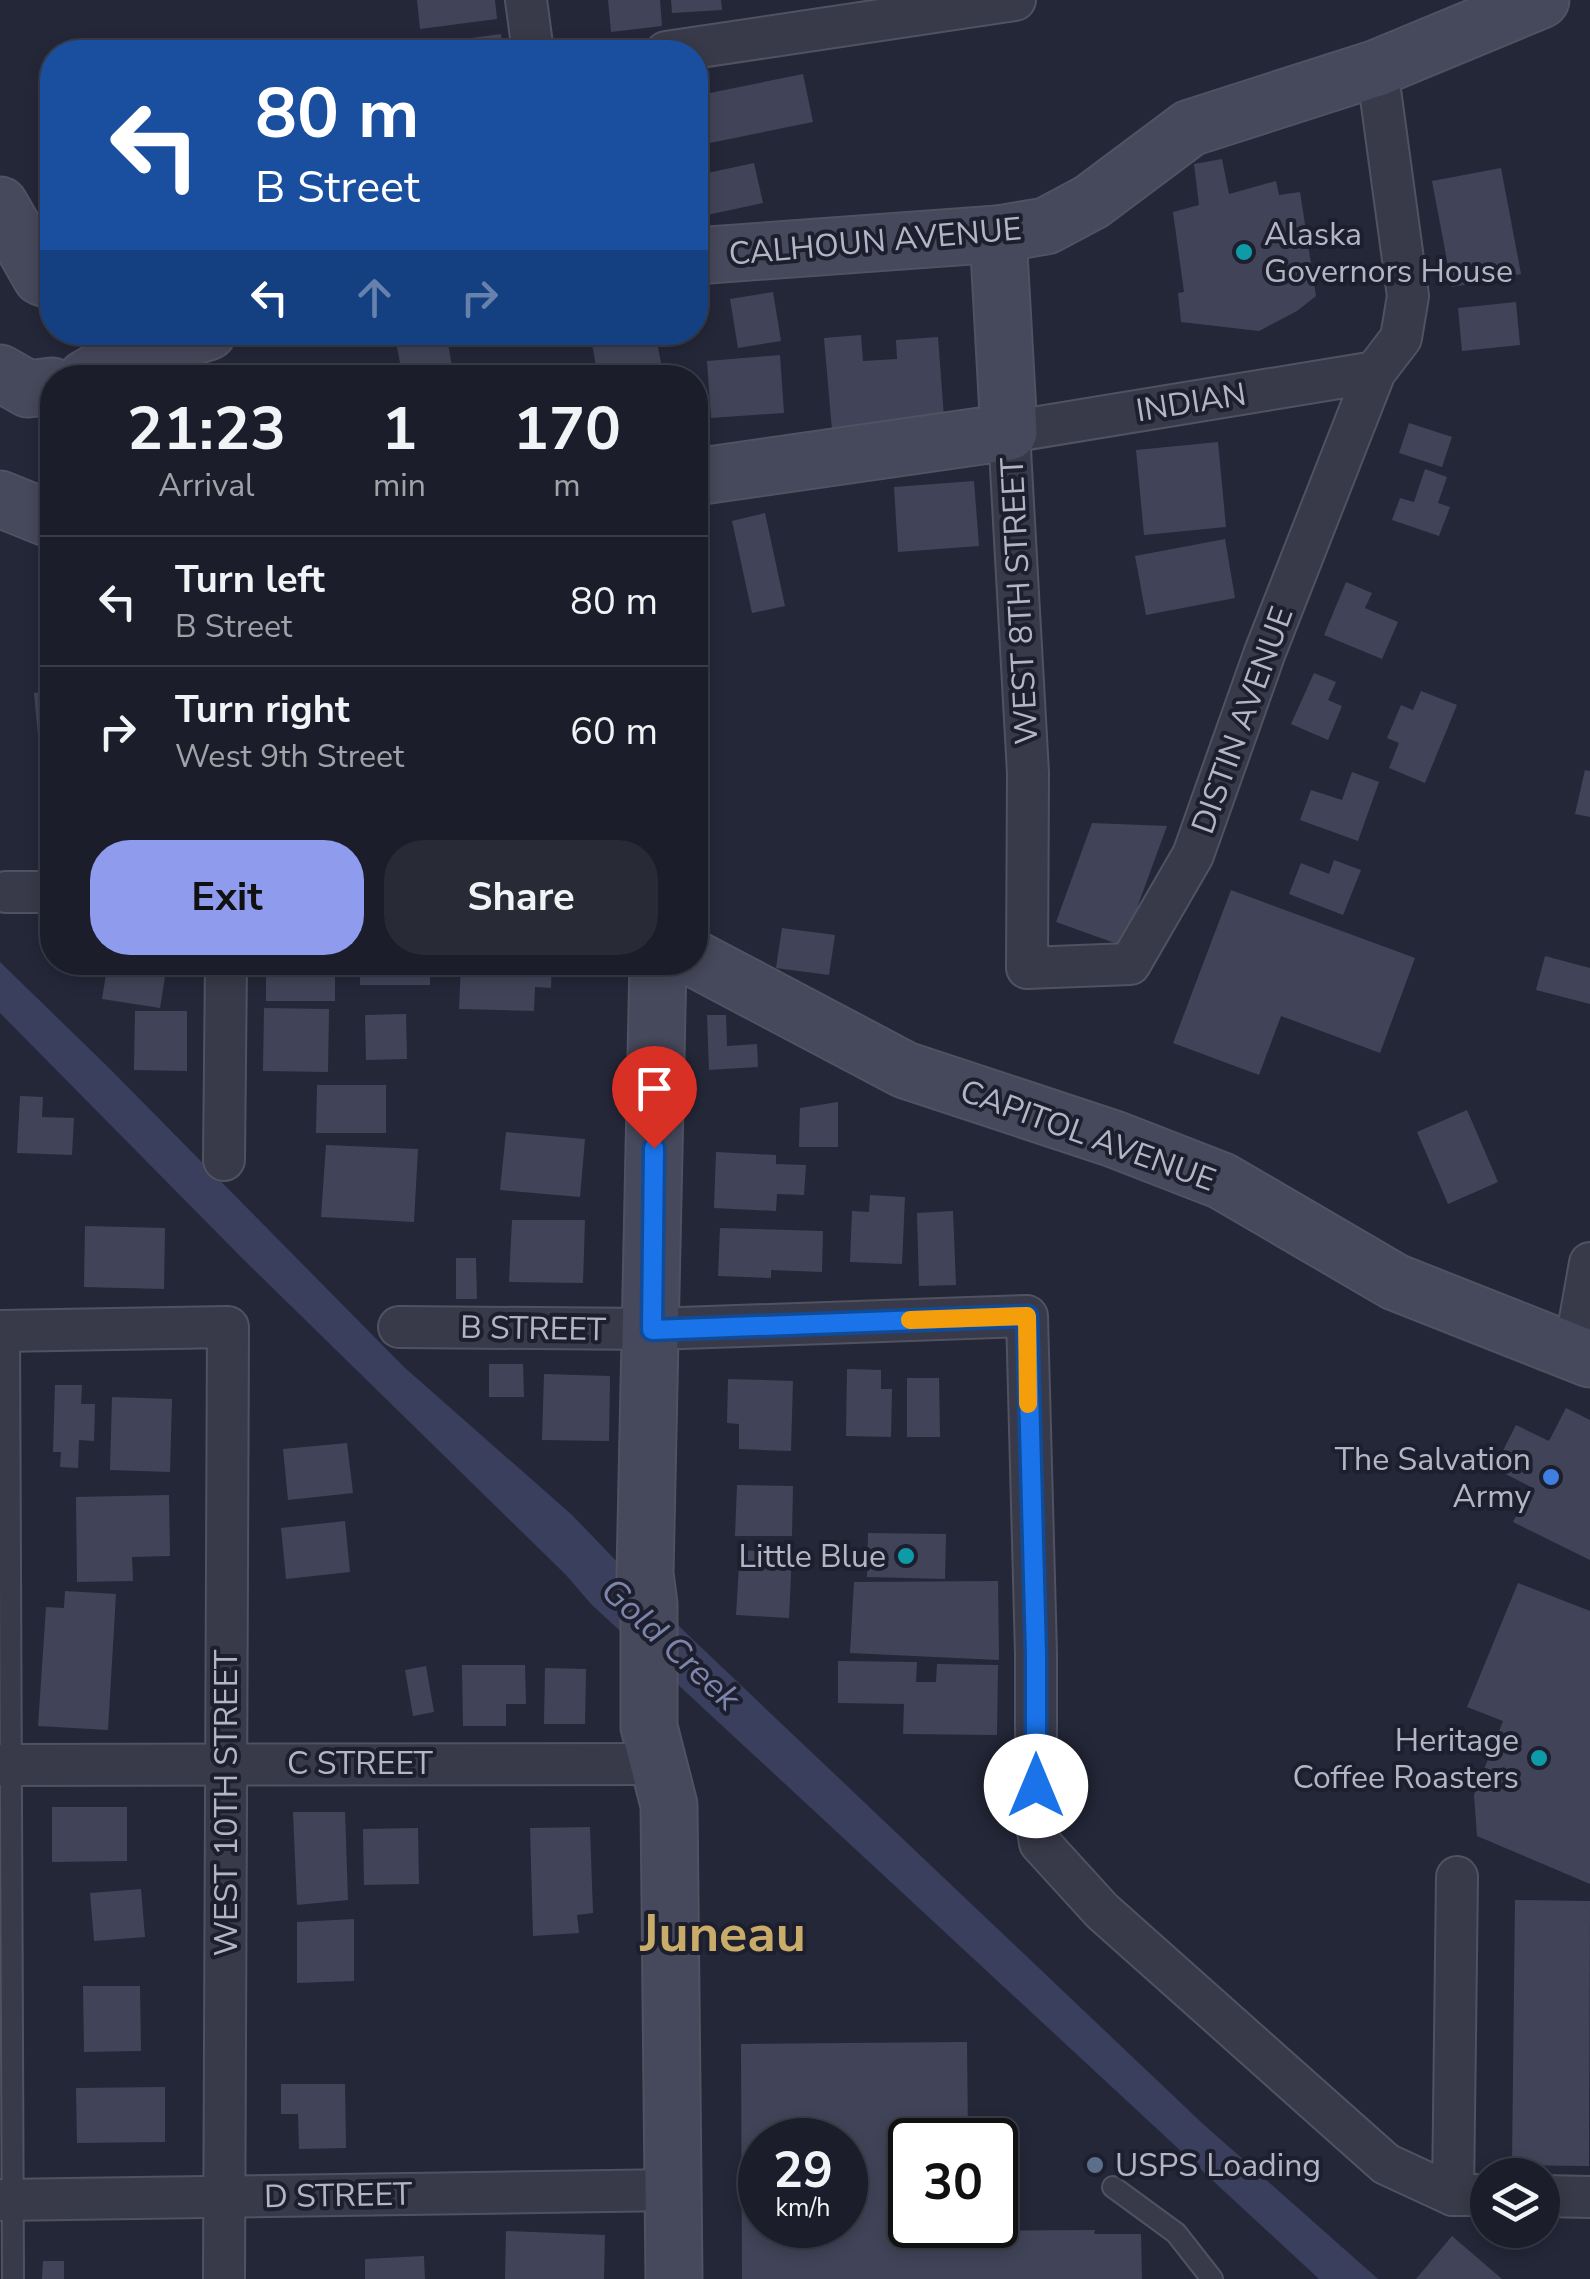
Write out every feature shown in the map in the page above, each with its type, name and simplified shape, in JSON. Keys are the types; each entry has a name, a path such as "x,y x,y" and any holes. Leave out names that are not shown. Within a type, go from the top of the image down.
{"street":[{"path":"526,0 531,40"},
{"path":"708,46 1015,0"},
{"name":"CALHOUN AVENUE","path":"708,255 998,234 1046,226 1091,202 1190,128 1377,68 1542,0"},
{"path":"1374,372 1401,338 1408,296 1377,68"},
{"path":"0,205 40,274"},
{"name":"WEST 8TH STREET","path":"998,234 1028,774 1027,968"},
{"path":"109,365 158,345"},
{"path":"0,372 28,389 40,388"},
{"name":"INDIAN","path":"708,475 1009,432 1374,372"},
{"name":"DISTIN AVENUE","path":"1027,968 1130,964 1193,855 1272,634 1374,372"},
{"path":"0,499 40,515"},
{"path":"6,892 40,892"},
{"name":"CAPITOL AVENUE","path":"708,966 906,1070 1222,1181 1394,1282 1582,1356"},
{"path":"224,1160 226,975"},
{"path":"658,975 645,1574 655,1746 668,1805 674,2279"},
{"path":"1582,1356 1590,1263"},
{"name":"B STREET","path":"399,1327 652,1330 1027,1316 1036,1819 1040,1843 1102,1912 1386,2164 1470,2195"},
{"name":"WEST 10TH STREET","path":"5,1332 228,1328 224,2279"},
{"name":"C STREET","path":"5,1766 227,1763 655,1746"},
{"path":"1457,1877 1470,2195"},
{"name":"D STREET","path":"6,2200 675,2190"},
{"path":"1560,2196 1590,2197"}],"lane":[{"path":"5,1332 6,2200 13,2279"},
{"path":"1114,2187 1176,2233 1212,2279"}],"water":[{"name":"Gold Creek","path":"0,962 404,1367 572,1515 685,1632 1202,2123 1378,2279 1319,2279 591,1604 0,1013"}],"building":[{"path":"417,0 495,0 497,19 420,29"},
{"path":"608,0 660,0 662,26 611,32"},
{"path":"671,0 721,0 722,10 672,13"},
{"path":"501,34 502,40 456,40"},
{"path":"803,74 813,122 708,143 708,93"},
{"name":"Alaska Governors House","path":"1222,159 1229,194 1276,181 1279,195 1300,192 1316,296 1259,331 1181,322 1178,293 1184,292 1173,212 1199,205 1194,164"},
{"path":"754,163 763,203 708,215 708,173"},
{"path":"1501,168 1521,274 1452,287 1432,181"},
{"path":"773,292 781,341 738,348 730,299"},
{"path":"1516,302 1520,345 1462,351 1458,308"},
{"path":"861,335 863,361 897,359 896,340 938,337 944,417 832,430 824,338"},
{"path":"397,345 448,345 452,365 400,365"},
{"path":"592,345 658,345 661,365 596,365"},
{"path":"780,355 784,413 711,418 707,361"},
{"path":"1409,423 1452,437 1442,467 1399,453"},
{"path":"1218,442 1226,527 1144,535 1136,450"},
{"path":"1425,469 1447,477 1438,503 1450,507 1439,536 1392,520 1400,498 1414,502"},
{"path":"974,481 979,546 898,552 894,487"},
{"path":"765,513 785,606 752,613 732,521"},
{"path":"1225,539 1235,598 1146,615 1135,556"},
{"path":"1346,582 1372,593 1365,608 1398,622 1382,659 1324,635"},
{"path":"1314,673 1336,682 1328,700 1342,706 1328,740 1291,724"},
{"path":"1421,691 1457,705 1425,783 1389,768 1399,743 1387,738 1401,705 1413,710"},
{"path":"40,692 40,736 38,736 34,693"},
{"path":"1585,770 1590,771 1590,817 1575,814"},
{"path":"1352,772 1379,782 1358,841 1300,820 1311,790 1342,800"},
{"path":"1092,823 1167,826 1123,946 1056,922"},
{"path":"1334,860 1361,870 1343,915 1289,894 1301,863 1329,874"},
{"path":"1231,890 1415,958 1380,1053 1281,1016 1259,1075 1173,1043"},
{"path":"782,928 835,935 829,975 776,968"},
{"path":"1545,956 1590,968 1590,1004 1536,990"},
{"path":"106,975 165,975 160,1008 102,999"},
{"path":"266,975 335,975 335,1001 266,1001"},
{"path":"360,975 430,975 430,985 360,985"},
{"path":"460,975 552,975 551,988 535,987 534,1011 459,1009"},
{"path":"264,1008 329,1009 328,1072 263,1071"},
{"path":"135,1011 187,1011 187,1071 134,1070"},
{"path":"406,1014 407,1059 366,1060 365,1015"},
{"path":"707,1015 726,1015 727,1046 757,1044 758,1067 709,1070"},
{"path":"317,1085 386,1085 386,1133 316,1133"},
{"path":"20,1096 43,1097 42,1117 74,1118 72,1155 17,1153"},
{"path":"838,1102 838,1147 799,1147 800,1108"},
{"path":"1467,1110 1498,1182 1448,1204 1417,1132"},
{"path":"506,1132 585,1139 580,1197 500,1190"},
{"path":"326,1145 418,1149 414,1222 321,1217"},
{"path":"716,1152 776,1155 776,1164 806,1165 804,1195 777,1194 776,1211 714,1208"},
{"path":"870,1195 905,1197 902,1264 850,1262 852,1211 869,1212"},
{"path":"953,1211 956,1285 919,1286 917,1213"},
{"path":"512,1220 585,1220 583,1283 509,1282"},
{"path":"85,1226 165,1228 164,1289 84,1287"},
{"path":"720,1228 823,1231 822,1272 771,1270 771,1278 718,1276"},
{"path":"456,1258 476,1258 477,1299 456,1299"},
{"path":"489,1364 523,1364 524,1397 489,1397"},
{"path":"847,1369 881,1370 881,1389 892,1389 891,1437 846,1436"},
{"path":"544,1374 610,1376 609,1441 542,1440"},
{"path":"907,1378 939,1378 940,1437 907,1437"},
{"path":"728,1379 793,1381 791,1451 739,1449 739,1424 727,1423"},
{"path":"55,1385 82,1385 81,1404 95,1404 94,1441 79,1440 78,1468 60,1467 61,1452 53,1452"},
{"path":"112,1397 172,1399 170,1472 110,1470"},
{"name":"The Salvation Army","path":"1566,1408 1590,1420 1590,1560 1513,1522 1531,1487 1494,1468 1516,1425 1549,1441"},
{"path":"347,1443 353,1493 288,1500 283,1449"},
{"path":"737,1485 793,1486 792,1536 735,1536"},
{"path":"169,1495 170,1556 132,1557 133,1581 77,1582 76,1497"},
{"path":"345,1521 350,1572 286,1579 281,1528"},
{"name":"Little Blue","path":"868,1533 946,1534 945,1579 867,1577"},
{"path":"740,1550 792,1553 789,1618 736,1615"},
{"path":"998,1581 999,1660 850,1653 854,1582"},
{"name":"Heritage Coffee Roasters","path":"1518,1583 1590,1611 1590,1884 1477,1836 1474,1795 1503,1721 1467,1707"},
{"path":"65,1591 116,1594 108,1730 38,1726 46,1607 64,1608"},
{"path":"838,1661 917,1662 916,1682 936,1682 937,1664 998,1665 997,1735 903,1734 904,1704 838,1703"},
{"path":"462,1665 525,1665 526,1704 506,1704 506,1726 463,1726"},
{"path":"426,1666 434,1712 413,1716 405,1670"},
{"path":"545,1668 586,1669 585,1724 544,1724"},
{"path":"52,1807 127,1807 127,1861 52,1862"},
{"path":"293,1812 345,1812 348,1900 297,1905"},
{"path":"590,1827 593,1913 577,1915 579,1933 533,1936 530,1828"},
{"path":"418,1828 419,1884 364,1885 363,1829"},
{"path":"141,1889 145,1937 94,1941 90,1893"},
{"path":"1515,1900 1590,1901 1589,2166 1560,2166 1560,2158 1512,2158"},
{"path":"354,1919 354,1981 297,1983 297,1922"},
{"path":"83,1986 140,1986 141,2051 84,2052"},
{"path":"967,2042 968,2118 888,2118 888,2248 1018,2248 1018,2231 1141,2234 1142,2279 742,2279 742,2248 868,2248 868,2118 741,2118 741,2044"},
{"path":"281,2084 345,2084 346,2148 299,2149 298,2114 281,2114"},
{"path":"165,2087 165,2142 77,2143 76,2088"},
{"path":"506,2231 605,2235 604,2279 505,2279"},
{"path":"1452,2236 1502,2279 1416,2279"},
{"path":"424,2256 425,2279 365,2279 365,2259"},
{"path":"43,2261 64,2261 64,2279 42,2279"}],"slow traffic":[{"path":"910,1320 1027,1316 1028,1404"}],"place":[{"name":"Alaska Governors House","path":"1244,252"},
{"name":"The Salvation Army","path":"1551,1477"},
{"name":"Little Blue","path":"906,1556"},
{"name":"Heritage Coffee Roasters","path":"1539,1758"},
{"name":"USPS Loading","path":"1095,2165"}],"district":[{"name":"Juneau","path":"723,1933"}],"route":[{"path":"654,1148 652,1330 1027,1316 1036,1786"}]}
